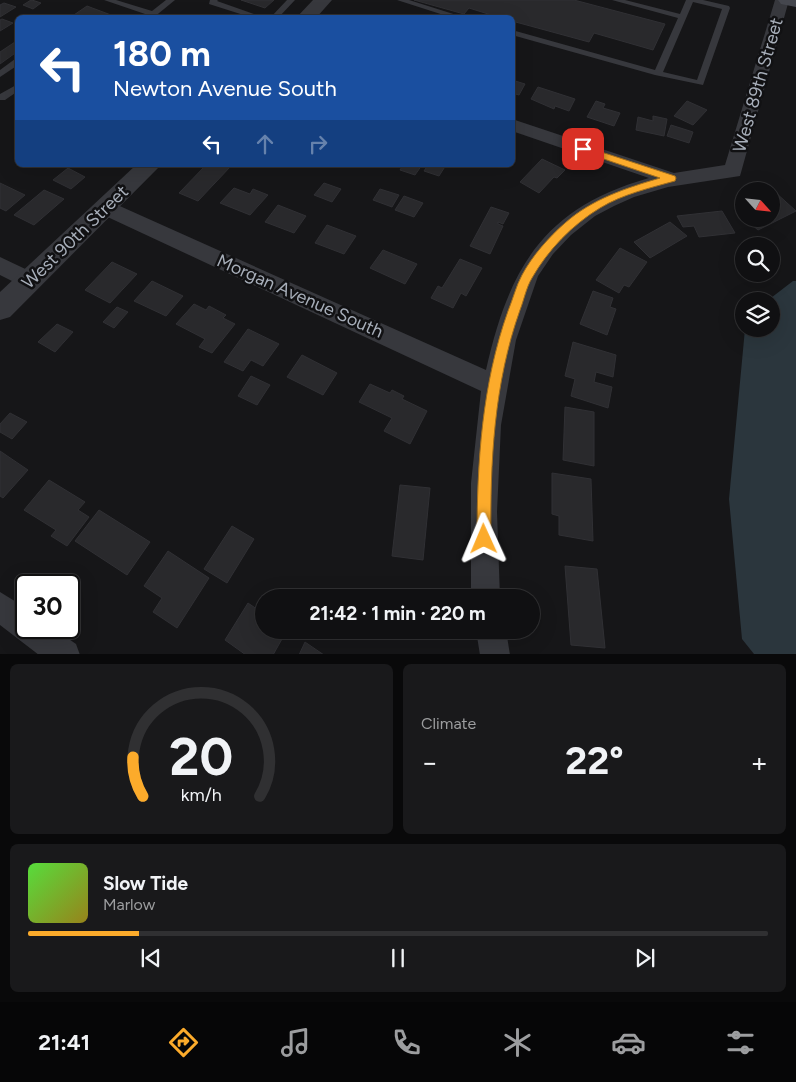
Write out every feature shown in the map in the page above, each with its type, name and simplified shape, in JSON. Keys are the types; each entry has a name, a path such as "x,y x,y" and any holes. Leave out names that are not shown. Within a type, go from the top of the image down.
{"main road":[{"path":"766,0 775,0"},
{"path":"787,0 796,2"}],"street":[{"path":"308,15 323,0"},
{"name":"West 89th Street","path":"486,589 484,488 494,385 505,336 526,278 546,249 569,225 597,205 629,191 672,178 734,171 782,0"},
{"path":"515,127 672,178"},
{"name":"West 90th Street","path":"0,309 148,167"},
{"name":"Morgan Avenue South","path":"106,208 494,385"},
{"path":"0,265 30,280"},
{"path":"0,607 15,618"},
{"path":"44,639 65,654"},
{"path":"492,639 495,654"}],"lane":[{"path":"108,0 147,15"},
{"path":"151,15 171,0"},
{"path":"214,0 212,2 253,15"},
{"path":"276,15 291,0"},
{"path":"401,0 452,15"},
{"path":"616,0 683,16"},
{"path":"658,73 690,0"},
{"path":"515,33 700,83 726,8 694,0"},
{"path":"0,74 15,63"},
{"path":"0,98 15,89"}],"shaded area":[{"path":"793,281 796,281 796,654 754,654 742,639 729,499 744,337 780,337 779,292"}],"building":[{"path":"31,0 41,3 33,9 23,5"},
{"path":"241,0 274,0 265,8"},
{"path":"414,0 574,0 665,24 653,50 594,33 589,42 515,22 515,15 491,15 469,8 464,14"},
{"path":"4,3 16,7 0,17 0,5"},
{"path":"87,6 111,15 74,15"},
{"path":"0,20 13,23 0,31"},
{"path":"15,42 15,53 0,64 0,52"},
{"path":"515,81 525,84 519,95 515,94"},
{"path":"538,87 575,99 569,111 555,106 554,109 531,99"},
{"path":"596,101 605,104 603,108 620,113 614,126 587,117"},
{"path":"687,101 707,110 693,125 674,116"},
{"path":"653,116 667,119 664,136 636,130 638,117 653,121"},
{"path":"671,125 693,132 689,143 667,136"},
{"path":"542,159 565,170 557,178 554,177 539,193 520,182"},
{"path":"204,167 230,167 198,201 179,193"},
{"path":"402,167 421,167 415,175 400,170"},
{"path":"427,167 445,167 439,176 424,171"},
{"path":"68,168 85,177 71,189 53,180"},
{"path":"0,183 25,195 6,211 0,208"},
{"path":"324,183 341,189 332,202 314,195"},
{"path":"234,188 250,194 253,189 268,195 250,215 220,203"},
{"path":"380,189 399,195 392,207 373,200"},
{"path":"44,190 64,199 34,225 14,215"},
{"path":"404,196 423,203 414,217 395,210"},
{"path":"780,197 796,211 780,219"},
{"path":"278,205 306,216 294,233 265,222"},
{"path":"491,207 509,213 503,224 498,222 498,224 503,226 490,254 470,246"},
{"path":"722,211 735,233 699,237 694,226 683,227 677,216"},
{"path":"670,222 687,236 650,258 634,242"},
{"path":"327,225 356,236 344,254 315,243"},
{"path":"620,248 647,262 629,287 624,285 619,293 596,280"},
{"path":"383,250 417,264 405,284 370,268"},
{"path":"460,259 482,268 466,296 461,293 453,308 431,298 438,286 442,288"},
{"path":"112,262 137,274 110,303 85,290"},
{"path":"152,281 183,296 166,316 134,301"},
{"path":"593,291 613,298 610,307 616,309 607,335 580,324"},
{"path":"194,304 206,310 209,306 226,315 223,318 235,324 212,353 199,347 205,339 176,324"},
{"path":"117,307 128,312 114,328 103,322"},
{"path":"57,324 73,332 55,352 38,342"},
{"path":"248,329 279,344 263,366 251,360 243,371 224,362"},
{"path":"573,342 616,355 613,377 596,372 594,382 612,387 608,408 571,396 575,379 565,376"},
{"path":"302,355 337,373 323,395 287,377"},
{"path":"251,376 270,385 257,405 238,396"},
{"path":"370,384 390,393 392,390 404,396 402,399 427,411 410,444 384,431 392,418 359,402"},
{"path":"565,407 594,412 594,466 563,460"},
{"path":"10,413 27,422 12,439 0,432 0,424"},
{"path":"0,451 28,470 3,498 0,496"},
{"path":"552,473 591,479 593,541 559,535 559,516 552,514"},
{"path":"49,480 85,502 78,510 89,517 67,546 51,536 56,530 24,510"},
{"path":"400,485 430,488 423,560 392,556"},
{"path":"99,510 150,542 127,575 75,541"},
{"path":"232,526 254,539 227,583 204,569"},
{"path":"168,551 209,578 177,628 153,612 162,598 144,586"},
{"path":"565,566 597,569 605,648 571,645"},
{"path":"248,603 255,608 255,639 282,639 274,654 245,654 225,640"},
{"path":"305,642 323,654 299,654"}],"route":[{"path":"484,539 484,488 494,385 505,336 526,278 546,249 569,225 597,205 629,191 672,178 583,149"}]}
